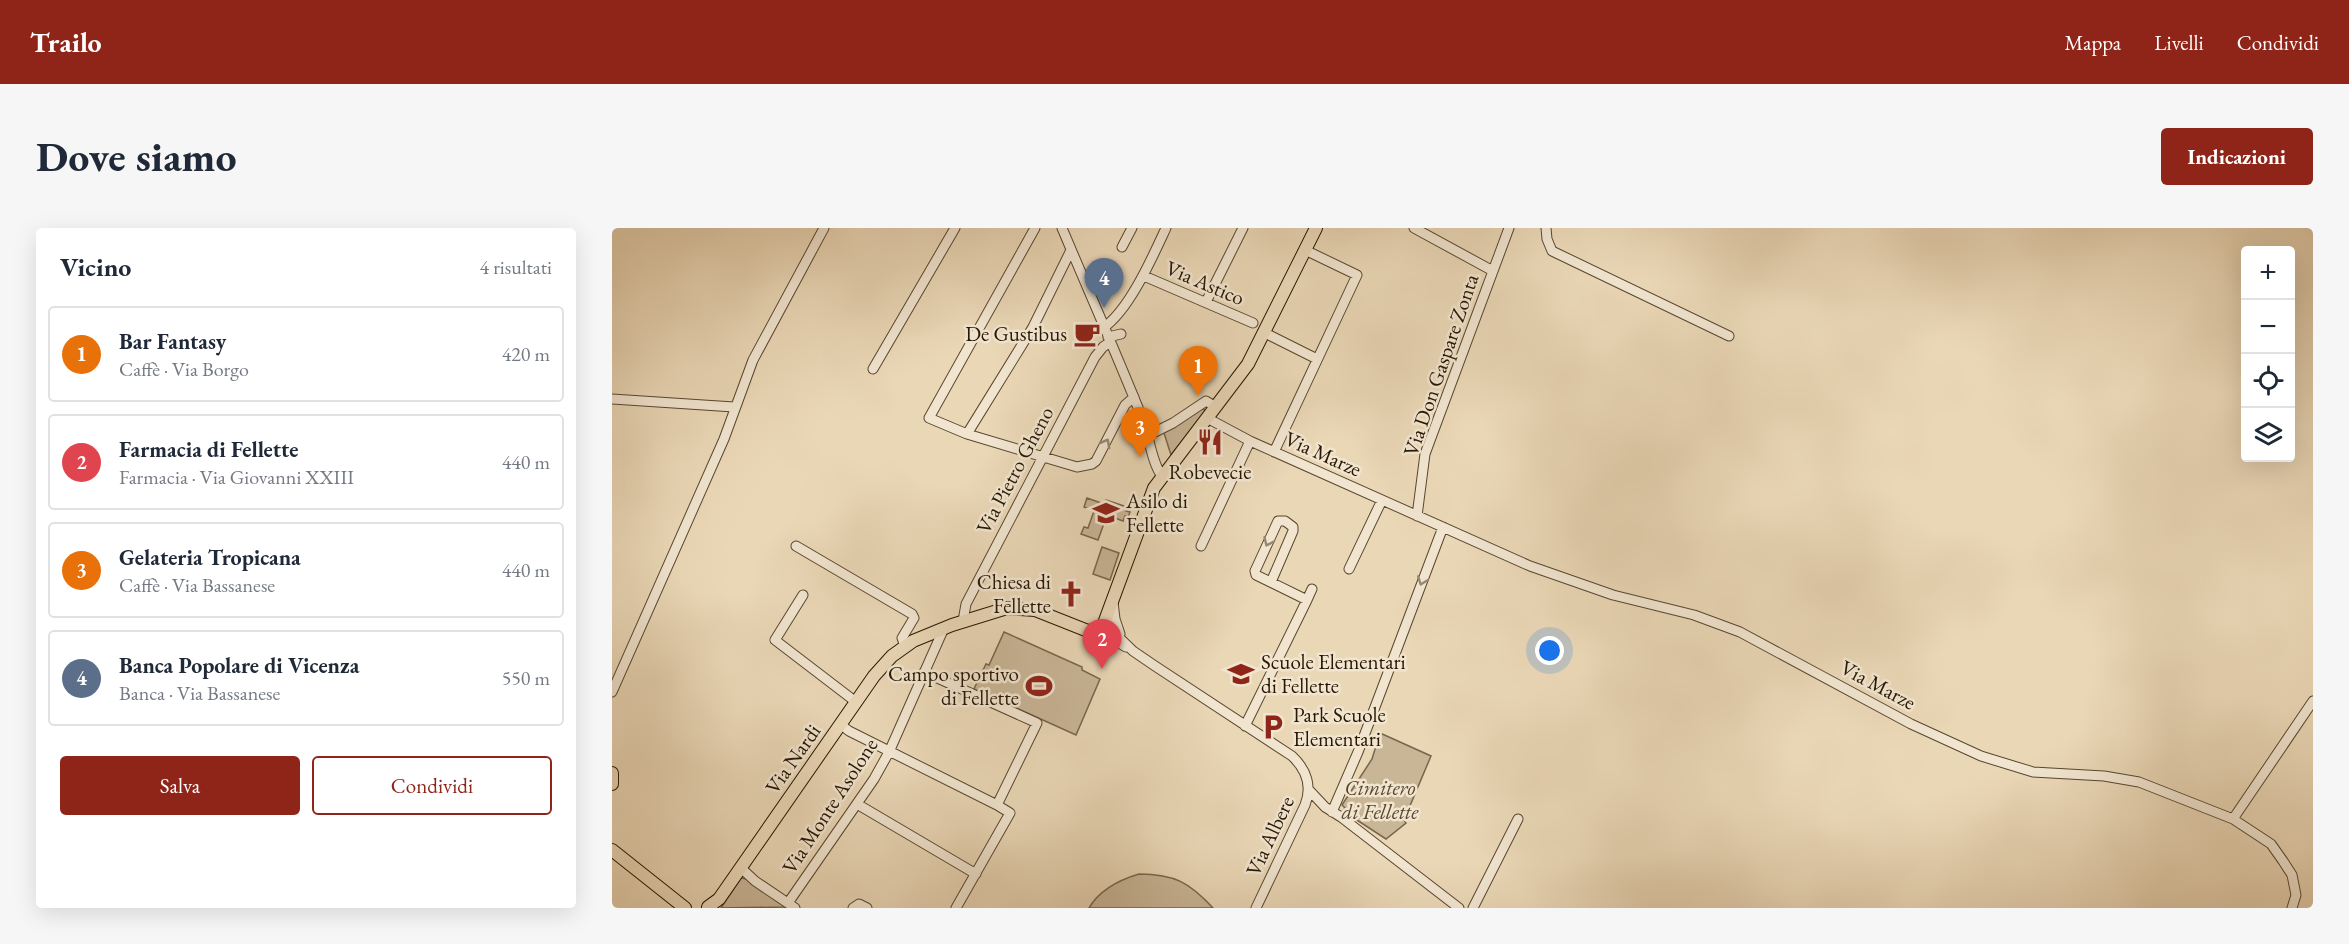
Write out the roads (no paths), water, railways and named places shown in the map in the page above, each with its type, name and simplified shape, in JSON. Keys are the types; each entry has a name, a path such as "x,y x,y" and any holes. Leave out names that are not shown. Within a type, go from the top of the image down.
{"main road":[{"path":"1101,627 1113,602 1145,510 1161,476 1248,364 1316,228"},
{"name":"Via Nardi","path":"711,906 741,868 880,669 904,646 944,628 1002,609 1022,608 1040,612 1088,631 1101,627"},
{"path":"612,773 612,784"},
{"path":"612,842 617,854 682,905 711,906"}],"street":[{"path":"612,692 724,438 759,347 824,228"},
{"path":"873,369 955,228"},
{"path":"1035,228 928,418 967,435 1070,466 1092,464 1122,412 1134,397"},
{"path":"1062,228 1134,397 1149,435 1157,470 1161,476"},
{"path":"1122,247 1132,228"},
{"path":"1103,328 1111,321 1144,276 1166,228"},
{"path":"1206,302 1243,228"},
{"path":"1414,228 1493,271"},
{"name":"Via Don Gaspare Zonta","path":"1417,516 1425,454 1509,228"},
{"path":"1546,228 1547,239 1552,251 1729,336"},
{"path":"967,435 1033,327 1071,250"},
{"path":"1274,452 1357,275 1305,250"},
{"name":"Via Astico","path":"1144,276 1253,323"},
{"path":"1265,333 1317,358"},
{"path":"1109,340 1121,334"},
{"name":"Via Pietro Gheno","path":"963,621 966,604 1042,457 1095,357 1109,340"},
{"path":"612,399 734,407"},
{"path":"1149,435 1173,423 1206,401 1216,407"},
{"name":"Via Marze","path":"1207,418 1274,452 1530,566 1613,595 1694,615 1740,632 1911,723 1981,756 2033,772 2104,776 2139,782 2233,819 2271,844 2283,861 2292,875 2296,895 2292,908"},
{"path":"1201,546 1250,441"},
{"path":"1349,569 1382,500"},
{"path":"1271,582 1293,531 1293,527 1285,521 1278,521 1255,571 1256,576 1307,600"},
{"path":"1329,810 1358,752 1443,527"},
{"path":"796,546 912,614 914,618 902,638 904,646"},
{"path":"1101,627 1245,726 1312,589"},
{"path":"803,595 775,640 856,702"},
{"path":"1113,602 1115,619 1124,641"},
{"path":"1101,627 1124,641 1133,651"},
{"name":"Via Monte Asolone","path":"791,906 889,752 944,628"},
{"path":"924,672 1036,723 997,806"},
{"path":"2233,819 2313,701"},
{"path":"840,724 849,732 1010,813 956,908"},
{"name":"Via Albere","path":"1245,726 1292,756 1306,777 1309,790 1305,805 1256,908"},
{"path":"1309,790 1329,810 1459,908"},
{"path":"857,804 976,874"},
{"path":"1305,805 1329,810"},
{"path":"1473,908 1518,819"},
{"path":"741,868 755,881 791,906"},
{"path":"853,908 859,904 867,908"}],"place":[{"name":"Banca Popolare di Vicenza","path":"1104,308"},
{"name":"De Gustibus","path":"1087,334"},
{"name":"Bar Fantasy","path":"1198,396"},
{"name":"Robevecie","path":"1210,442"},
{"name":"Gelateria Tropicana","path":"1140,457"},
{"name":"Asilo di Fellette","path":"1106,513"},
{"name":"Chiesa di Fellette","path":"1071,594"},
{"name":"Farmacia di Fellette","path":"1102,669"},
{"name":"Scuole Elementari di Fellette","path":"1241,674"},
{"name":"Campo sportivo di Fellette","path":"1039,686"},
{"name":"Park Scuole Elementari","path":"1273,727"}],"park label":[{"name":"Cimitero di Fellette","path":"1380,800"}]}
